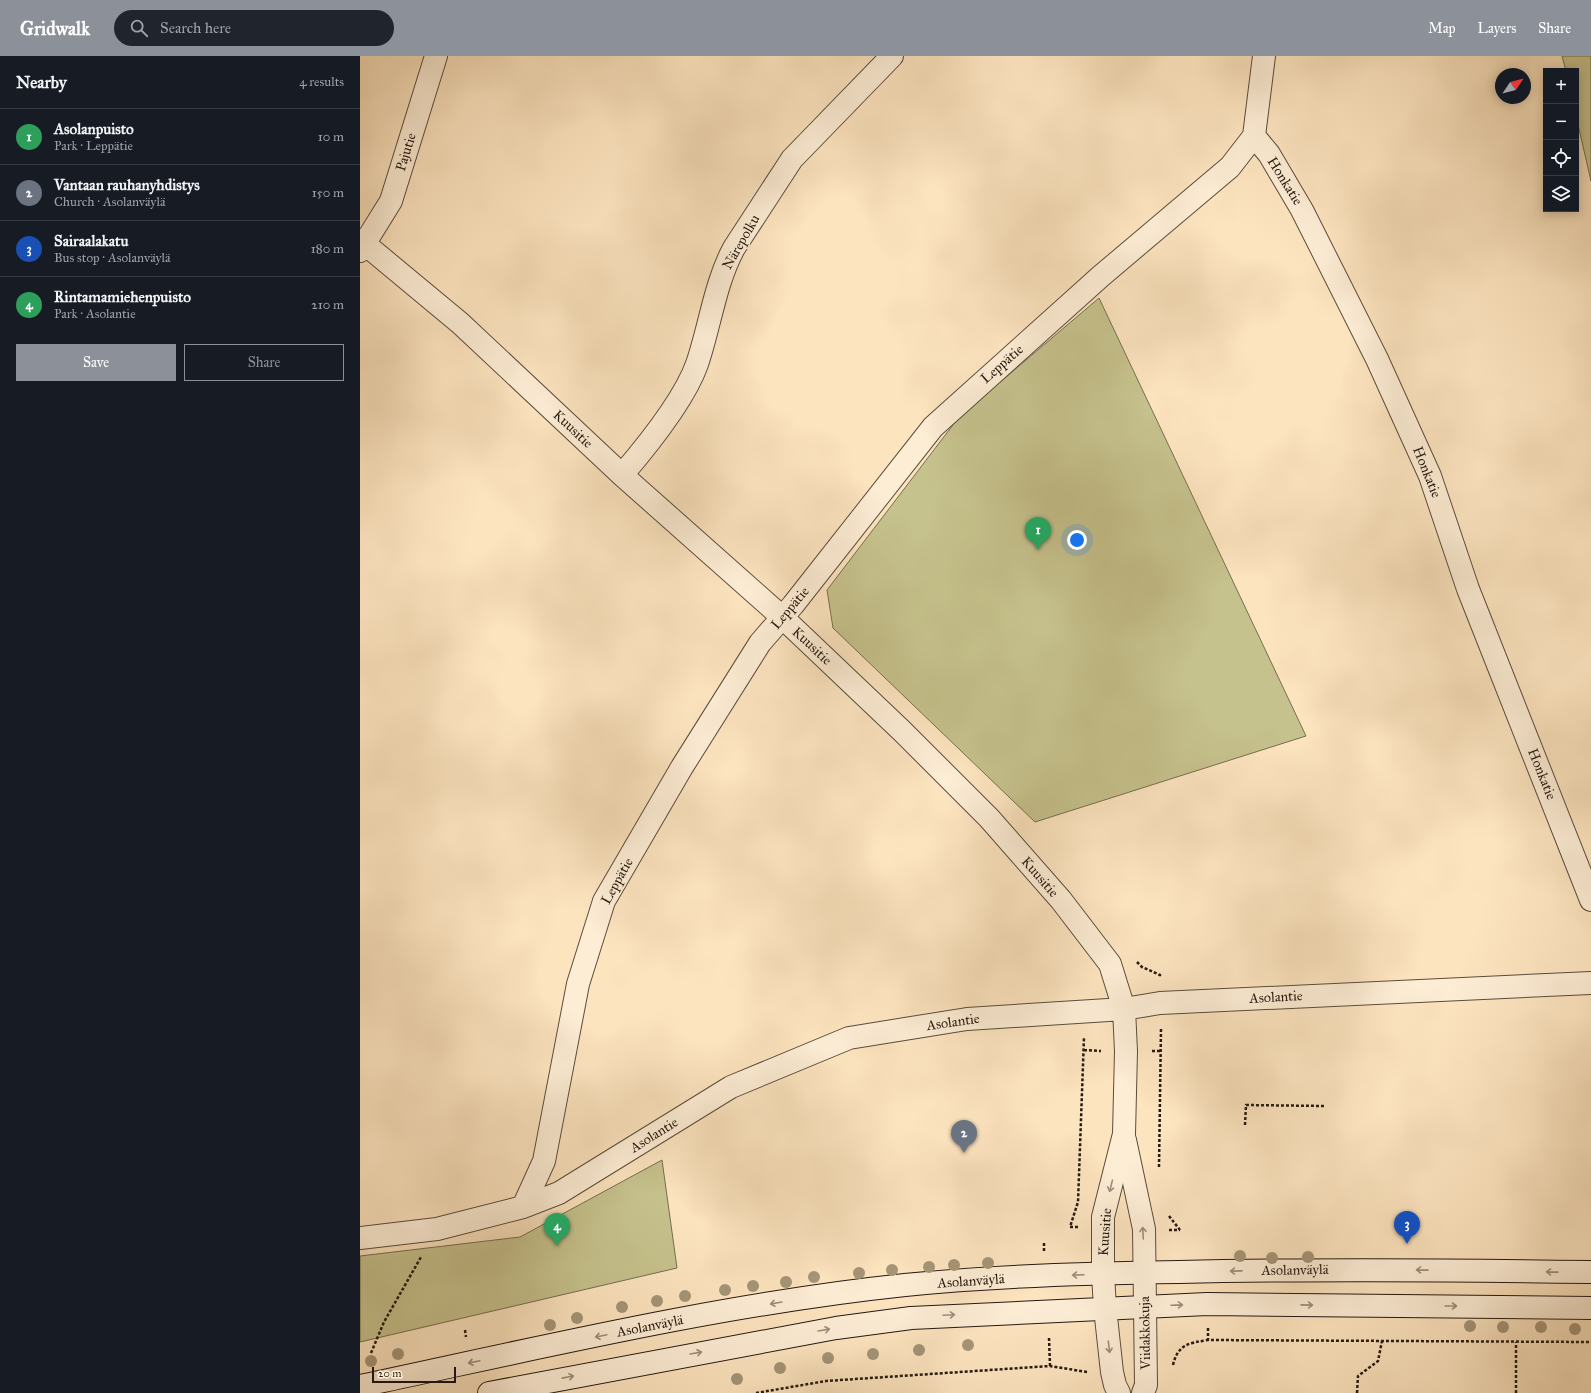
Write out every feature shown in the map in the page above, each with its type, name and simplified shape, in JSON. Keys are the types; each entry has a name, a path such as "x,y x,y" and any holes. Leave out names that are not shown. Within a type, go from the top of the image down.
{"street":[{"name":"Pajutie","path":"361,245 391,201 436,56"},
{"name":"Närepolku","path":"622,475 681,395 696,365 726,263 734,248 792,159 892,56"},
{"path":"1254,136 1264,56"},
{"name":"Leppätie","path":"523,1207 544,1161 578,984 604,900 682,767 760,643 853,530 933,427 1102,276 1230,167 1254,136"},
{"name":"Honkatie","path":"1254,136 1269,154 1302,210 1377,359 1430,476 1468,589 1591,900"},
{"name":"Kuusitie","path":"361,245 460,323 622,475 782,617 902,731 989,818 1061,900 1110,964 1124,1010 1126,1052 1124,1134 1103,1217 1103,1274 1105,1308"},
{"name":"Asolantie","path":"360,1238 437,1229 523,1207 559,1193 730,1087 849,1038 967,1019 1124,1010 1160,1003 1591,983"},
{"name":"Kuusitie","path":"1124,1134 1144,1229 1144,1272"},
{"name":"Asolanväylä","path":"360,1386 392,1386 667,1322 828,1294 908,1285 1144,1272 1402,1270 1591,1272"},
{"name":"Viidakkokuja","path":"1143,1393 1146,1385 1144,1272"},
{"path":"489,1393 836,1328 910,1318 1207,1304 1591,1308"},
{"path":"1105,1308 1112,1372 1115,1385 1119,1393"}],"path":[{"path":"1070,1227 1078,1202 1085,1012"},
{"path":"1245,1125 1246,1105 1324,1106"},
{"path":"371,1353 384,1322 437,1229"},
{"path":"1357,1393 1358,1376 1378,1360 1382,1342"},
{"path":"1516,1342 1516,1393"}],"shaded area":[{"path":"1562,56 1591,56 1591,181 1579,129 1579,68 1565,68"},
{"path":"1099,298 1306,736 1035,822 833,628 827,590 959,417"},
{"path":"662,1160 677,1268 360,1342 360,1256 520,1237"}],"place":[{"name":"Asolanpuisto","path":"1038,550"},
{"name":"Vantaan rauhanyhdistys","path":"964,1153"},
{"name":"Sairaalakatu","path":"1407,1244"},
{"name":"Rintamamiehenpuisto","path":"557,1246"}]}
